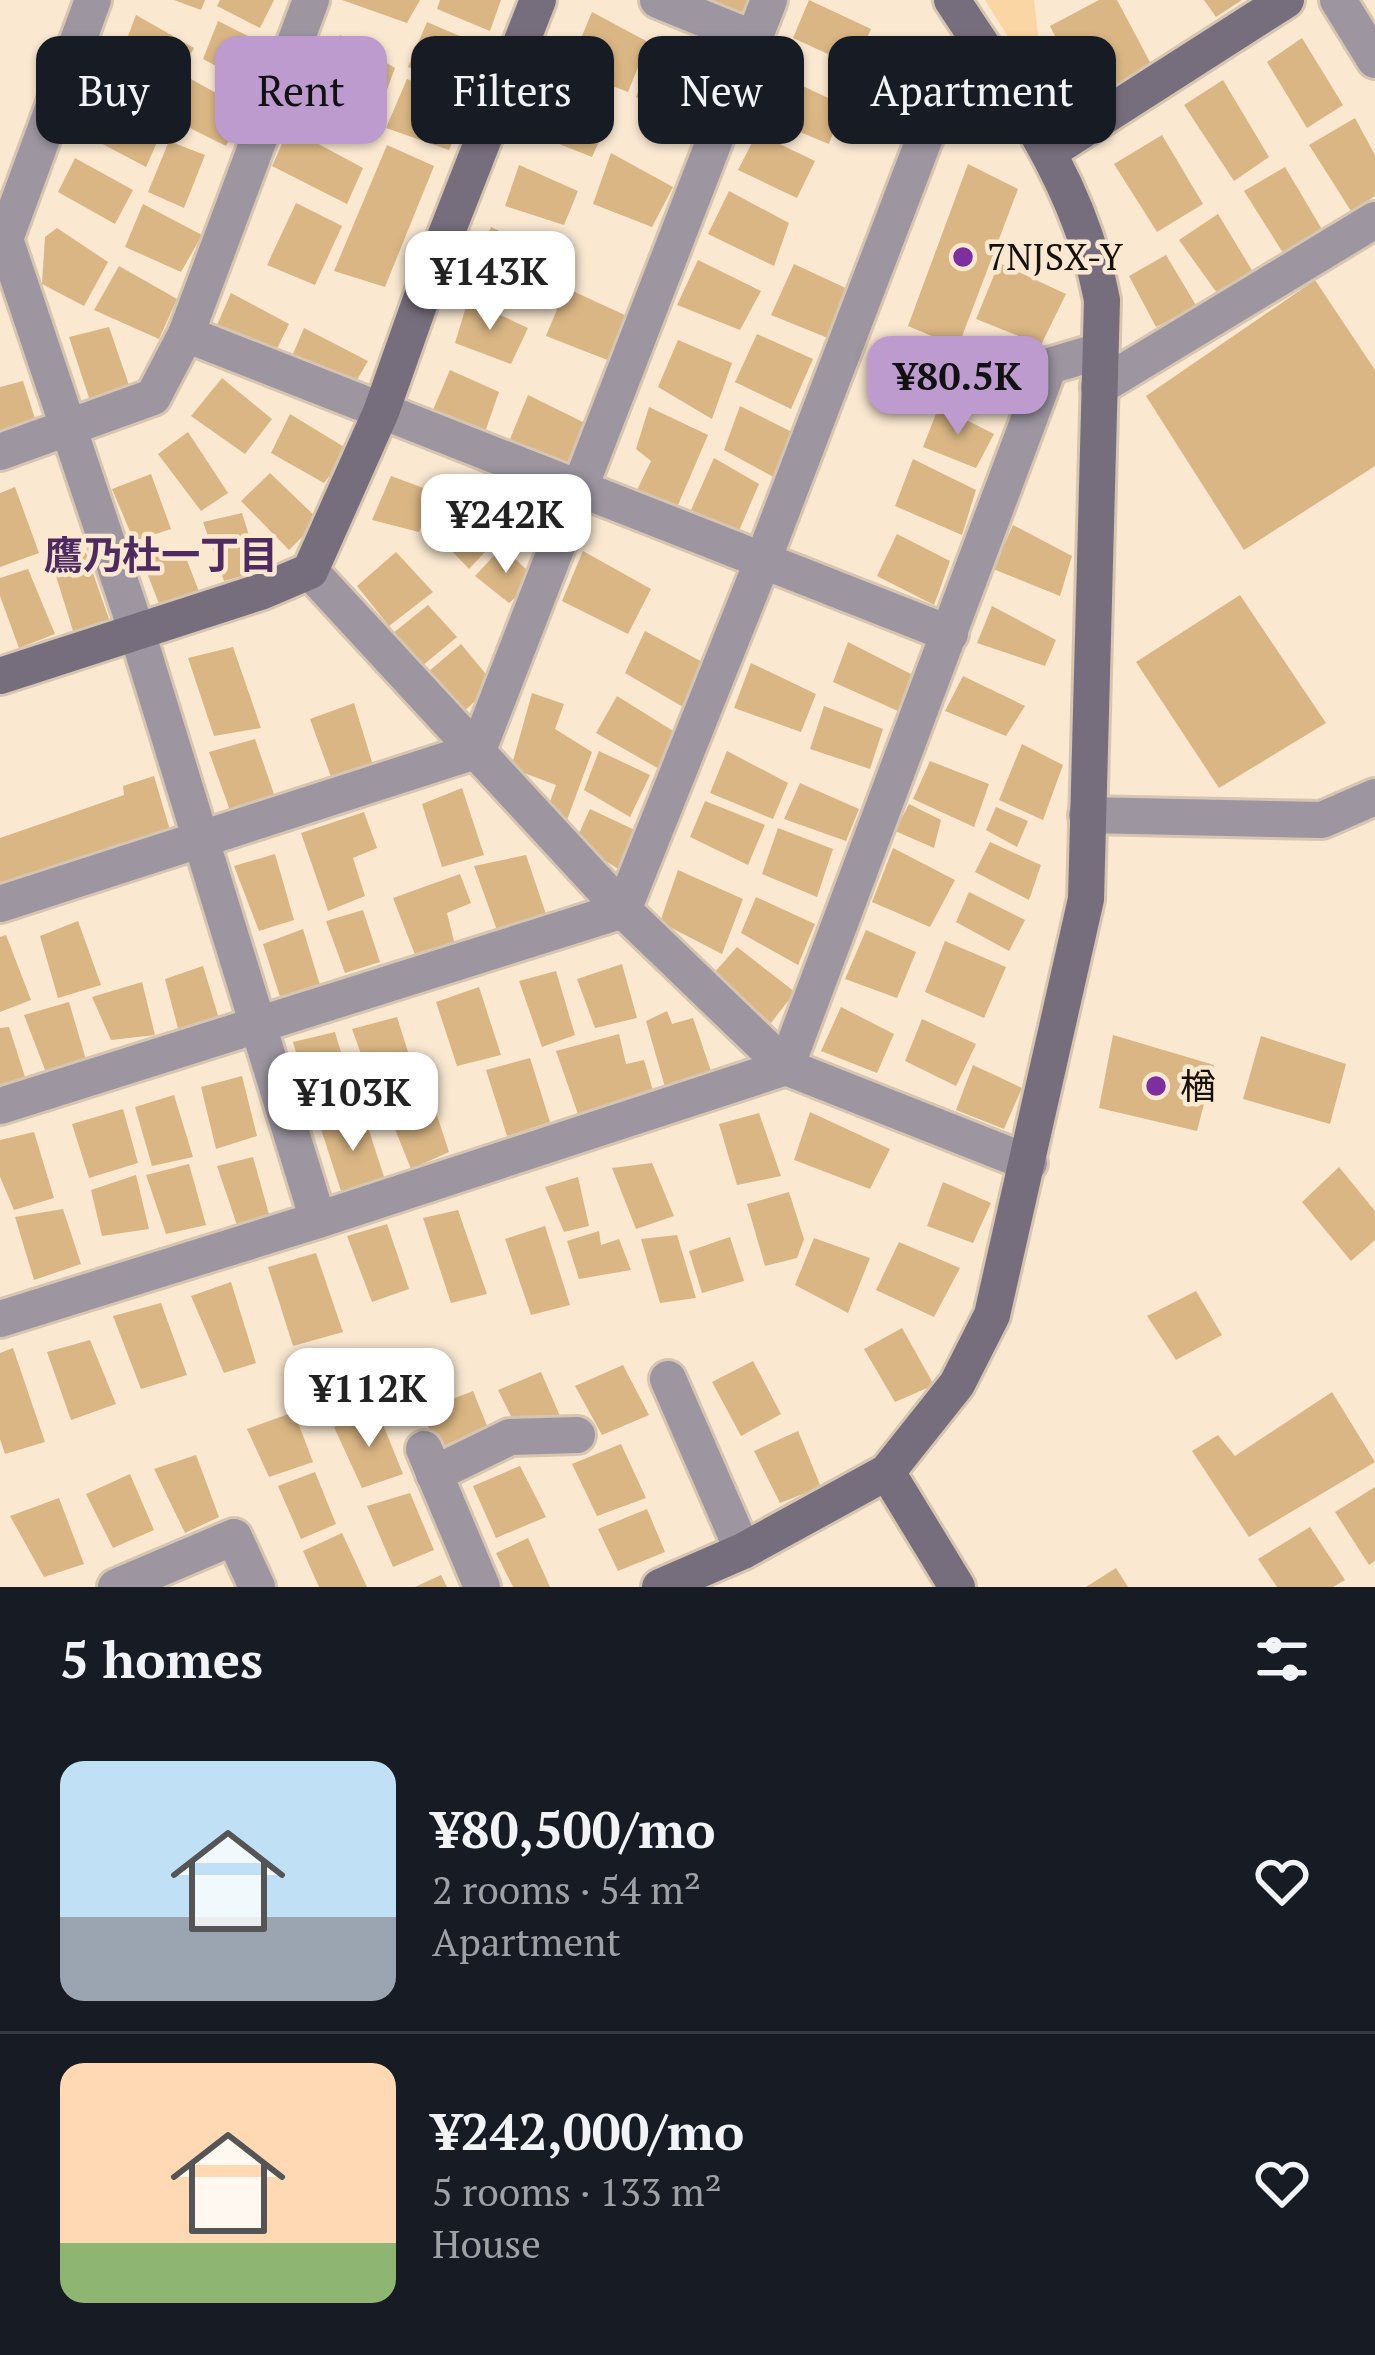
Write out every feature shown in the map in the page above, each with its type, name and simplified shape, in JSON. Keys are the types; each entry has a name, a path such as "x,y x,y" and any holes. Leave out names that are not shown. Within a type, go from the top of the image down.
{"street":[{"path":"93,0 2,240 137,632 318,1220"},
{"path":"0,452 153,397 186,334 311,0"},
{"path":"0,676 310,571 381,412 538,0"},
{"path":"658,0 747,36"},
{"path":"755,36 769,0"},
{"path":"952,0 975,36"},
{"path":"1050,151 1286,0"},
{"path":"1339,0 1375,60"},
{"path":"478,750 713,144"},
{"path":"622,910 922,144"},
{"path":"660,1587 742,1551 887,1472 957,1384 992,1315 1086,899 1102,300 1077,209 1045,144"},
{"path":"786,1066 1048,366 1099,369 1375,220"},
{"path":"186,334 950,634"},
{"path":"310,571 622,910 786,1066 1029,1163"},
{"path":"0,904 478,750"},
{"path":"1087,815 1322,820 1375,797"},
{"path":"0,1106 622,910"},
{"path":"0,1318 318,1220 786,1066"},
{"path":"668,1379 742,1551"},
{"path":"482,1587 429,1461 510,1437 578,1435"},
{"path":"887,1472 957,1587"},
{"path":"116,1587 235,1537 257,1587"}],"shaded area":[{"path":"985,0 1034,0 1038,36 1008,36"}],"building":[{"path":"174,0 205,0 201,10"},
{"path":"220,0 274,0 260,28 217,6"},
{"path":"342,0 420,0 407,23"},
{"path":"440,0 501,0 490,31 437,9"},
{"path":"692,0 751,0 742,21"},
{"path":"809,0 871,29 868,36 828,36 828,54 804,43 804,36 794,36"},
{"path":"1099,0 1117,0 1151,64 1116,85 1116,36 1055,36 1050,26"},
{"path":"1204,0 1242,0 1216,17"},
{"path":"592,12 638,37 638,67 628,92 614,87 614,36 582,36"},
{"path":"136,15 173,36 128,36"},
{"path":"218,21 248,36 215,36 215,65 203,59"},
{"path":"427,22 460,36 421,36"},
{"path":"1302,38 1343,105 1307,128 1267,62"},
{"path":"387,63 395,68 387,90"},
{"path":"191,79 215,92 215,140 191,128"},
{"path":"407,79 411,81 411,137 387,126"},
{"path":"1223,80 1269,157 1234,181 1184,105"},
{"path":"804,87 828,98 828,144 804,134"},
{"path":"1355,118 1375,155 1375,196 1351,211 1309,145"},
{"path":"1162,135 1203,204 1157,232 1114,164"},
{"path":"103,144 156,144 146,167"},
{"path":"168,144 205,155 184,208 148,192"},
{"path":"282,144 319,144 363,168 347,204 272,166"},
{"path":"559,144 598,144 592,157"},
{"path":"751,144 780,144 815,161 797,198 738,170"},
{"path":"387,145 434,166 385,287 334,271"},
{"path":"611,153 673,187 652,227 593,204"},
{"path":"75,158 133,190 115,224 58,192"},
{"name":"7NJSX-Y","path":"968,164 1018,189 958,347 908,326"},
{"path":"519,165 578,191 564,225 505,206"},
{"path":"1285,167 1323,231 1283,253 1244,191"},
{"path":"729,191 789,223 774,266 708,234"},
{"path":"296,203 342,226 315,285 267,265"},
{"path":"143,204 202,235 181,272 125,247"},
{"path":"1218,214 1253,272 1217,293 1179,240"},
{"path":"491,227 564,262 548,300 472,269"},
{"path":"57,228 108,262 84,306 42,284 45,237"},
{"path":"1166,255 1197,307 1156,327 1129,276"},
{"path":"698,260 761,291 740,330 677,305"},
{"path":"999,263 1066,294 1041,345 976,319"},
{"path":"794,264 852,291 828,338 771,315"},
{"path":"119,266 177,299 159,339 94,310"},
{"path":"1315,280 1375,370 1375,466 1244,550 1146,396"},
{"path":"566,288 627,316 610,361 546,336"},
{"path":"231,293 289,324 273,357 214,332"},
{"path":"468,300 528,328 511,364 455,343"},
{"path":"109,327 132,394 92,407 69,337"},
{"path":"304,328 368,361 351,390 290,361"},
{"path":"757,334 813,359 791,409 735,382"},
{"path":"678,340 732,363 712,419 658,387"},
{"path":"971,344 1021,371 1000,414 951,392"},
{"path":"450,370 499,392 485,432 433,410"},
{"path":"222,378 272,419 245,454 191,416"},
{"path":"23,381 38,428 0,440 0,387"},
{"path":"528,395 589,425 572,467 510,439"},
{"path":"740,406 800,436 779,480 724,450"},
{"path":"939,406 994,434 976,468 923,447"},
{"path":"649,407 708,435 678,505 637,490 651,461 636,449"},
{"path":"290,414 349,450 324,483 271,453"},
{"path":"188,432 228,493 201,511 158,454"},
{"path":"714,458 759,484 738,533 691,510"},
{"path":"913,459 976,490 962,535 895,506"},
{"path":"270,473 319,520 289,550 241,501"},
{"path":"151,474 171,529 134,541 112,489"},
{"path":"391,476 437,493 419,532 372,520"},
{"path":"15,487 39,553 0,567 0,493"},
{"path":"466,501 500,536 469,569 434,532"},
{"path":"242,513 260,571 224,581 203,522"},
{"path":"1013,525 1072,556 1060,596 993,569"},
{"path":"897,534 950,561 934,605 877,576"},
{"path":"502,547 537,579 509,603 475,576"},
{"path":"183,550 203,602 163,614 142,560"},
{"path":"583,551 651,589 628,634 562,601"},
{"path":"396,552 433,592 389,626 357,586"},
{"path":"86,553 110,622 74,634 52,563"},
{"path":"28,569 55,634 19,648 0,596 0,578"},
{"path":"1240,595 1326,723 1219,788 1136,662"},
{"path":"428,605 457,637 422,666 392,634"},
{"path":"992,606 1056,640 1045,666 977,643"},
{"path":"645,631 706,664 683,707 625,673"},
{"path":"848,642 911,674 898,711 833,682"},
{"path":"461,644 494,684 463,712 428,672"},
{"path":"233,647 261,728 214,736 188,658"},
{"path":"751,663 816,694 801,732 734,708"},
{"path":"963,676 1025,706 1006,736 945,711"},
{"path":"532,693 564,704 555,729 592,752 567,820 547,810 556,785 511,768"},
{"path":"617,696 678,734 661,770 596,733"},
{"path":"354,703 376,775 334,785 310,719"},
{"path":"824,706 883,729 870,769 810,749"},
{"path":"255,739 277,803 232,816 209,752"},
{"path":"1022,744 1063,765 1043,820 999,800"},
{"path":"599,751 650,775 630,817 584,790"},
{"path":"727,751 788,783 773,819 710,793"},
{"path":"930,761 989,784 974,827 913,799"},
{"path":"154,776 172,837 0,891 0,838 124,795 123,786"},
{"path":"800,783 859,809 846,841 784,819"},
{"path":"462,788 484,855 442,867 422,804"},
{"path":"705,801 765,825 748,865 690,837"},
{"path":"909,804 941,820 934,848 895,831"},
{"path":"996,807 1028,821 1017,847 986,830"},
{"path":"590,809 637,831 620,870 575,842"},
{"path":"364,812 377,848 353,858 365,896 328,911 301,833"},
{"path":"778,828 833,849 817,897 762,874"},
{"path":"990,842 1041,865 1029,900 975,872"},
{"path":"893,848 955,880 930,927 872,902"},
{"path":"275,854 294,920 259,931 234,866"},
{"path":"526,855 548,920 498,933 474,866"},
{"path":"678,870 743,899 722,954 660,922"},
{"path":"460,874 471,903 447,913 456,949 417,960 393,898"},
{"path":"969,892 1025,920 1009,951 956,922"},
{"path":"756,897 815,924 798,965 741,933"},
{"path":"363,910 380,962 345,973 326,921"},
{"path":"78,921 101,985 58,998 40,936"},
{"path":"303,929 322,992 282,1003 263,944"},
{"path":"866,930 916,952 897,998 845,979"},
{"path":"6,935 31,1000 0,1012 0,937"},
{"path":"945,941 1006,967 984,1018 925,992"},
{"path":"737,947 795,992 771,1023 714,973"},
{"path":"622,964 637,1018 595,1028 577,979"},
{"path":"203,966 220,1022 180,1036 165,979"},
{"path":"556,971 575,1035 542,1047 519,981"},
{"path":"142,982 155,1035 111,1040 92,997"},
{"path":"479,987 501,1055 457,1066 436,1002"},
{"path":"69,1002 87,1063 47,1075 24,1015"},
{"path":"841,1007 894,1034 877,1073 821,1051"},
{"path":"667,1011 672,1024 693,1018 714,1080 667,1094 646,1021"},
{"path":"397,1017 419,1087 378,1101 352,1029"},
{"path":"922,1019 976,1044 956,1086 905,1061"},
{"path":"9,1027 26,1080 0,1087 0,1028"},
{"path":"335,1032 356,1102 314,1114 293,1042"},
{"path":"619,1034 626,1064 644,1060 654,1094 579,1117 556,1051"},
{"name":"楢","path":"1113,1035 1214,1065 1197,1131 1099,1108"},
{"path":"1261,1036 1346,1064 1330,1124 1243,1099"},
{"path":"530,1058 550,1122 507,1136 486,1070"},
{"path":"973,1065 1022,1088 1004,1129 956,1110"},
{"path":"242,1076 257,1136 216,1149 201,1087"},
{"path":"430,1094 449,1152 411,1169 387,1109"},
{"path":"174,1095 193,1157 152,1166 135,1107"},
{"path":"123,1109 138,1163 89,1178 72,1124"},
{"path":"810,1112 890,1149 870,1189 794,1160"},
{"path":"759,1113 781,1176 737,1185 719,1124"},
{"path":"364,1115 385,1180 341,1191 321,1129"},
{"path":"34,1132 54,1198 14,1210 0,1177 0,1140"},
{"path":"253,1157 270,1218 237,1225 217,1166"},
{"path":"652,1163 674,1216 636,1229 612,1168"},
{"path":"189,1164 206,1225 166,1234 146,1175"},
{"path":"1339,1167 1375,1211 1375,1240 1351,1261 1302,1202"},
{"path":"136,1175 149,1229 102,1236 91,1190"},
{"path":"578,1177 589,1226 564,1232 545,1187"},
{"path":"943,1182 991,1203 973,1243 927,1226"},
{"path":"789,1192 804,1239 797,1258 765,1266 747,1204"},
{"path":"63,1209 81,1264 34,1280 15,1217"},
{"path":"458,1210 487,1294 451,1303 423,1218"},
{"path":"387,1224 409,1289 372,1302 347,1236"},
{"path":"545,1226 570,1305 531,1315 505,1239"},
{"path":"599,1231 601,1245 619,1239 631,1270 579,1279 567,1241"},
{"path":"677,1235 696,1298 660,1303 641,1239"},
{"path":"730,1237 744,1281 702,1293 689,1251"},
{"path":"814,1238 870,1258 848,1313 795,1285"},
{"path":"899,1242 960,1268 934,1317 876,1290"},
{"path":"316,1253 343,1332 293,1346 268,1267"},
{"path":"231,1282 256,1363 224,1373 191,1296"},
{"path":"1196,1291 1222,1335 1176,1360 1147,1316"},
{"path":"161,1303 187,1375 141,1389 113,1316"},
{"path":"902,1328 934,1385 895,1402 864,1349"},
{"path":"90,1340 116,1404 71,1420 47,1352"},
{"path":"13,1348 45,1442 5,1454 0,1439 0,1353"},
{"path":"753,1361 781,1414 741,1436 712,1382"},
{"path":"623,1365 649,1415 602,1435 575,1386"},
{"path":"541,1372 560,1416 517,1428 498,1390"},
{"path":"473,1391 488,1428 442,1449 419,1412"},
{"path":"1332,1392 1375,1462 1249,1537 1192,1451 1218,1435 1235,1456"},
{"path":"294,1412 313,1462 269,1477 247,1429"},
{"path":"378,1412 403,1474 362,1488 334,1427"},
{"path":"798,1431 821,1487 780,1503 754,1451"},
{"path":"621,1444 646,1498 597,1516 572,1464"},
{"path":"196,1455 219,1517 185,1533 154,1469"},
{"path":"520,1466 546,1517 496,1538 473,1486"},
{"path":"315,1472 336,1524 301,1539 278,1486"},
{"path":"130,1474 154,1530 113,1548 86,1494"},
{"path":"1375,1487 1375,1561 1369,1565 1335,1512"},
{"path":"410,1493 434,1550 393,1567 367,1506"},
{"path":"59,1498 84,1564 44,1577 10,1516"},
{"path":"647,1509 665,1552 618,1571 598,1529"},
{"path":"1310,1527 1345,1580 1333,1587 1277,1587 1258,1559"},
{"path":"342,1533 367,1587 319,1587 303,1551"},
{"path":"528,1538 550,1587 513,1587 496,1553"},
{"path":"1116,1568 1128,1587 1086,1587"},
{"path":"441,1575 447,1587 415,1587"}],"place":[{"name":"7NJSX-Y","path":"963,257"},
{"name":"楢","path":"1156,1086"}],"district":[{"name":"鷹乃杜一丁目","path":"161,555"}]}
